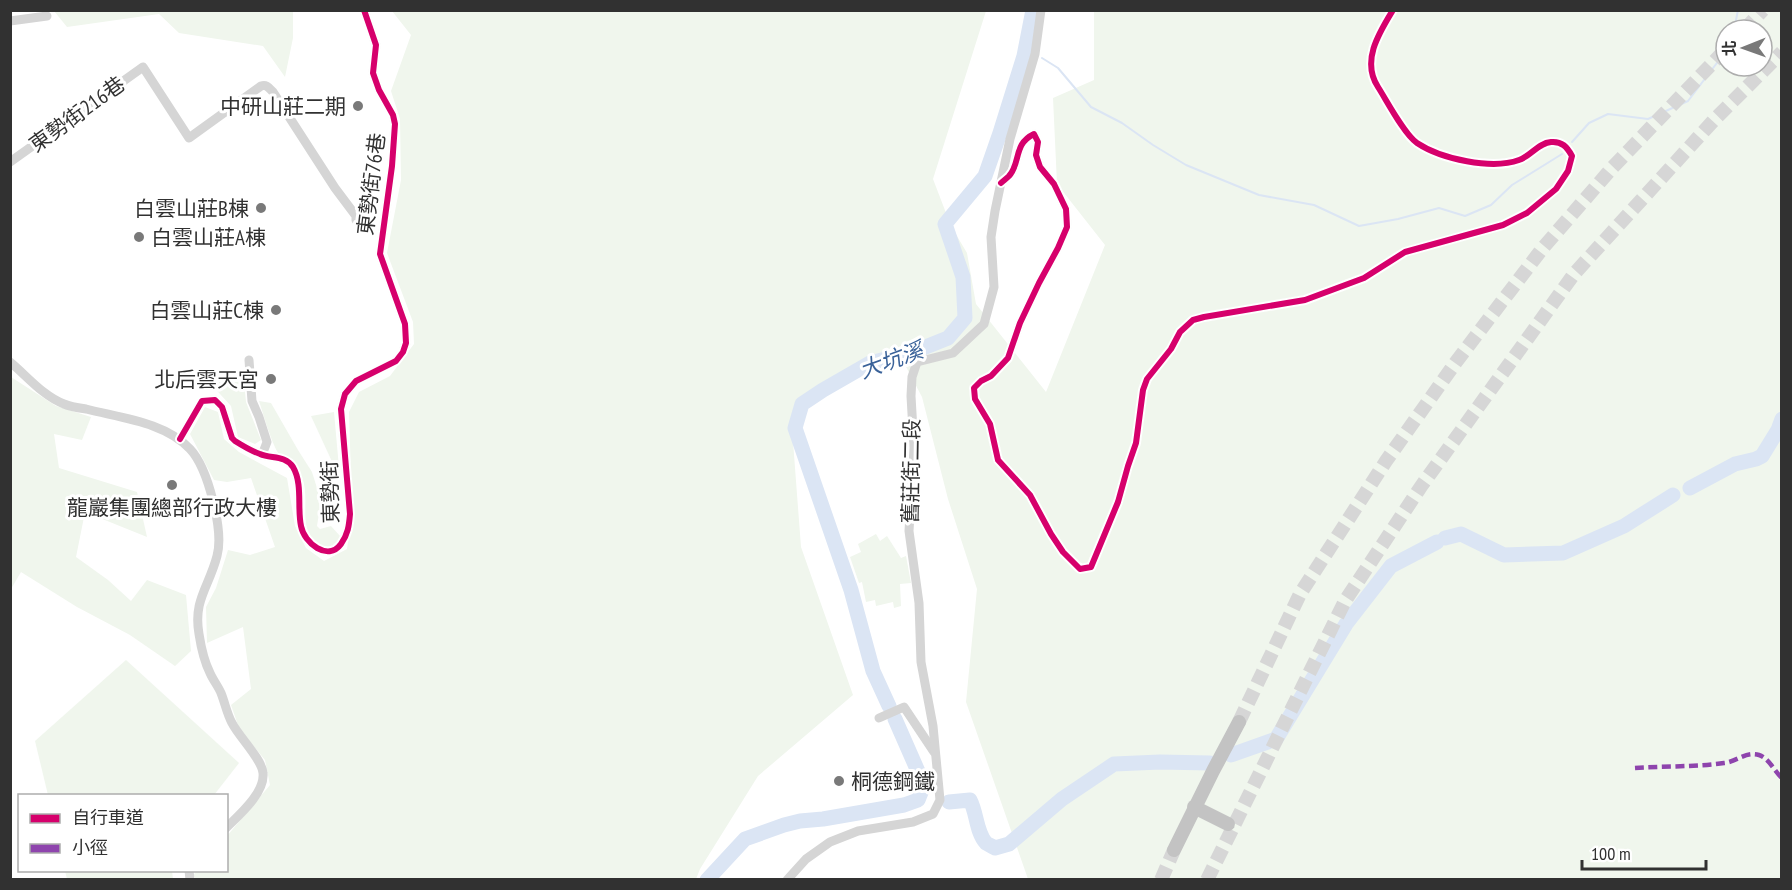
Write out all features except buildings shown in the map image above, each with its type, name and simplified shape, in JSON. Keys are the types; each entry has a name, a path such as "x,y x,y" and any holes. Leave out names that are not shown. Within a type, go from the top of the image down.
{"highway":[{"path":"1174,850 1239,722"},
{"path":"1194,807 1228,824"}],"street":[{"name":"東勢街76巷","path":"364,10 376,45 373,73 379,90 393,115 394,124 392,166 380,254 405,324 406,342 403,352 396,360"},
{"name":"舊莊街二段","path":"787,879 806,860 830,842 858,831 913,822 933,813 940,800 933,726 921,662 919,603 909,531 914,448 912,377 917,362 953,353 984,324 993,287 991,237 1010,139 1034,57 1041,10"},
{"path":"1001,183 1010,175 1020,146 1034,134 1038,142 1036,155 1040,166 1054,184 1066,209 1067,227 1020,323 1008,358 974,388 975,399 990,424 998,460 1030,495 1063,552 1080,568 1091,567 1118,502 1136,443 1143,390 1147,379 1171,349 1180,332 1193,320 1204,316 1305,300 1364,278 1405,252 1503,225 1527,213 1556,189 1568,171 1572,156 1566,145 1558,142 1549,142 1538,147 1520,160 1497,164 1461,162 1416,142 1373,80 1370,66 1372,48 1393,10"},
{"path":"10,21 47,16"},
{"name":"東勢街216巷","path":"10,162 143,67 189,138 261,86 267,86 356,216 356,220"},
{"path":"249,360 252,401 267,442 262,455"},
{"name":"東勢街","path":"180,439 202,401 215,400 222,407 232,438 262,455 284,459 293,468 298,484 300,525 303,534 309,543 319,550 333,550 339,547 349,531 350,514 341,409 345,394 356,381 385,368 396,360"},
{"path":"10,362 47,394 64,404 142,423 180,439 201,466 208,484 220,538 213,570 197,610 198,632 202,651 232,722 258,760 263,772 261,784 251,803 228,826"},
{"path":"879,718 904,708 936,754"}],"shaded area":[{"path":"54,11 293,11 293,38 285,77 263,46 179,33 159,14 67,27"},
{"path":"392,11 986,11 933,179 951,226 967,253 976,304 1046,392 1105,245 1057,184 1053,98 1094,80 1094,11 1781,11 1781,879 1028,879 966,702 977,589 948,499 922,397 895,346 821,383 792,428 801,547 853,695 758,776 696,879 196,879 193,875 196,872 228,872 228,835 270,785 265,760 239,728 231,705 251,689 243,627 207,643 206,607 216,588 228,550 250,555 275,547 251,478 227,482 214,480 190,434 205,407 218,412 224,439 239,452 287,478 295,526 306,548 324,561 347,549 352,510 349,412 359,392 390,376 414,344 413,322 387,253 401,180 400,119 391,91 411,35"},
{"path":"243,371 246,402 261,440 255,444 238,437 231,406 209,382 211,376"},
{"path":"11,377 56,406 91,417 82,440 54,434 59,468 137,492 147,537 85,512 76,557 108,580 131,601 147,580 186,595 191,651 175,666 130,635 77,607 21,572 11,589"},
{"path":"259,401 271,403 312,472 321,501 317,526 320,529 331,526 340,536 336,544 326,548 310,535 305,517 305,487 302,477 276,450"},
{"path":"334,412 340,479 311,416"},
{"path":"876,534 880,541 887,536 901,558 906,556 911,583 900,584 901,606 894,608 893,602 876,606 875,600 866,602 862,582 859,583 850,557 861,552 858,544"},
{"path":"126,660 239,763 215,794 48,794 35,741"},
{"path":"65,872 172,872 173,879 67,879"}],"waterway":[{"name":"大坑溪","path":"889,706 873,671 851,590 795,428 802,404 823,390 870,363 913,352 948,338 965,318 963,277 945,224 985,176 1024,56 1033,10"},
{"path":"1736,18 1738,10"},
{"path":"1042,58 1058,68 1091,107 1122,123 1186,165 1259,195 1314,205 1359,226 1439,208 1465,216 1491,205 1512,185 1562,154"},
{"path":"1572,142 1589,123 1608,114 1648,119 1688,101 1714,67"},
{"path":"1690,488 1735,464 1762,456 1782,419"},
{"path":"1445,538 1461,534 1504,555 1563,553 1624,526 1673,495"},
{"path":"1231,755 1276,739 1346,624 1391,566 1437,542"},
{"name":"大坑溪","path":"707,880 745,839 800,821 904,805 918,800 924,785 895,719"},
{"path":"949,802 970,800 983,839 995,848 1009,844 1062,799 1114,764 1210,763"}],"tunnel":[{"path":"1755,18 1763,10"},
{"path":"1207,880 1345,601 1422,485 1574,274 1714,120 1782,52"},
{"path":"1239,722 1300,594 1386,461 1456,362 1542,249 1612,168 1714,62"},
{"path":"1161,880 1174,850"}],"marked path":[{"path":"1635,768 1713,764 1754,754 1766,759 1782,778"}],"cycle path":[{"path":"180,439 202,401 215,400 222,407 235,441 264,456 286,461 293,467 299,488 301,526 307,539 323,551 336,549 341,544 348,530 350,514 341,409 345,394 356,381 396,361 406,343 405,324 380,254 392,166 395,124 373,73 376,45 364,10"},
{"path":"1001,183 1013,171 1023,143 1034,134 1038,142 1036,155 1040,167 1054,184 1066,209 1067,227 1020,323 1008,358 991,376 974,388 975,399 990,424 998,460 1030,495 1063,552 1080,569 1091,567 1118,502 1136,443 1143,390 1147,379 1171,349 1180,332 1193,320 1305,300 1364,278 1405,252 1503,225 1527,213 1556,189 1568,171 1572,156 1566,147 1558,142 1546,143 1519,160 1495,164 1467,161 1439,154 1412,139 1378,87 1371,67 1374,47 1393,10"}],"place":[{"name":"中研山莊二期","path":"358,106"},
{"name":"白雲山莊B棟","path":"261,208"},
{"name":"白雲山莊A棟","path":"139,237"},
{"name":"白雲山莊C棟","path":"276,310"},
{"name":"北后雲天宮","path":"271,379"},
{"name":"龍巖集團總部行政大樓","path":"172,485"},
{"name":"桐德鋼鐵","path":"839,781"}]}
